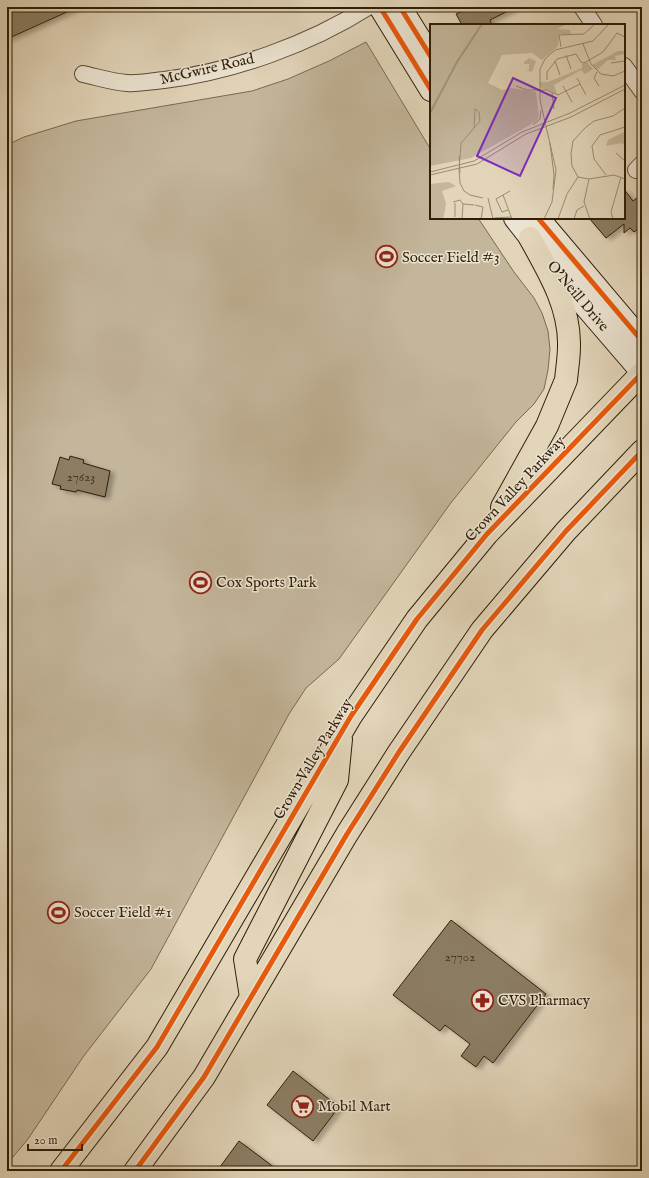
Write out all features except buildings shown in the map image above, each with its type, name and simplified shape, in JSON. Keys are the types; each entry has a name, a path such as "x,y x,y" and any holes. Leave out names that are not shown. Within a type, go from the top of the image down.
{"main road":[{"path":"380,7 430,88"},
{"path":"400,7 430,56"},
{"name":"O'Neill Drive","path":"516,219 574,293 642,372"},
{"name":"O'Neill Drive","path":"539,219 642,341"},
{"path":"487,534 547,426 566,380 569,331 565,311 551,274 530,238"},
{"name":"Crown Valley Parkway","path":"61,1171 157,1047 351,716 417,619 487,534 642,372"},
{"path":"135,1171 204,1077 348,834 399,752 482,630 566,531 642,451"},
{"path":"566,531 642,473"},
{"path":"252,997 245,959 337,780 341,734"}],"street":[{"name":"McGwire Road","path":"82,74 127,83 140,83 180,78 235,66 276,52 341,24 368,7"},
{"path":"582,7 593,24"},
{"path":"625,67 642,91"}],"shaded area":[{"name":"Cox Sports Park","path":"366,42 430,148 430,219 479,219 514,272 534,298 542,313 548,331 550,349 544,389 534,404 516,422 450,504 339,659 306,688 289,714 151,969 83,1057 28,1139 7,1164 7,145 24,137 76,121 252,91 288,79 329,61"}],"cycle path":[{"path":"380,7 430,88"},
{"path":"400,7 430,55"},
{"path":"539,219 642,341"},
{"path":"61,1171 157,1047 351,716 417,619 487,534 642,373"},
{"path":"135,1171 204,1077 347,834 399,752 482,630 566,531 642,451"}],"place":[{"name":"Soccer Field #3","path":"386,257"},
{"name":"Cox Sports Park","path":"201,582"},
{"name":"Soccer Field #1","path":"59,912"},
{"name":"CVS Pharmacy","path":"482,1000"},
{"name":"Mobil Mart","path":"303,1106"}]}
